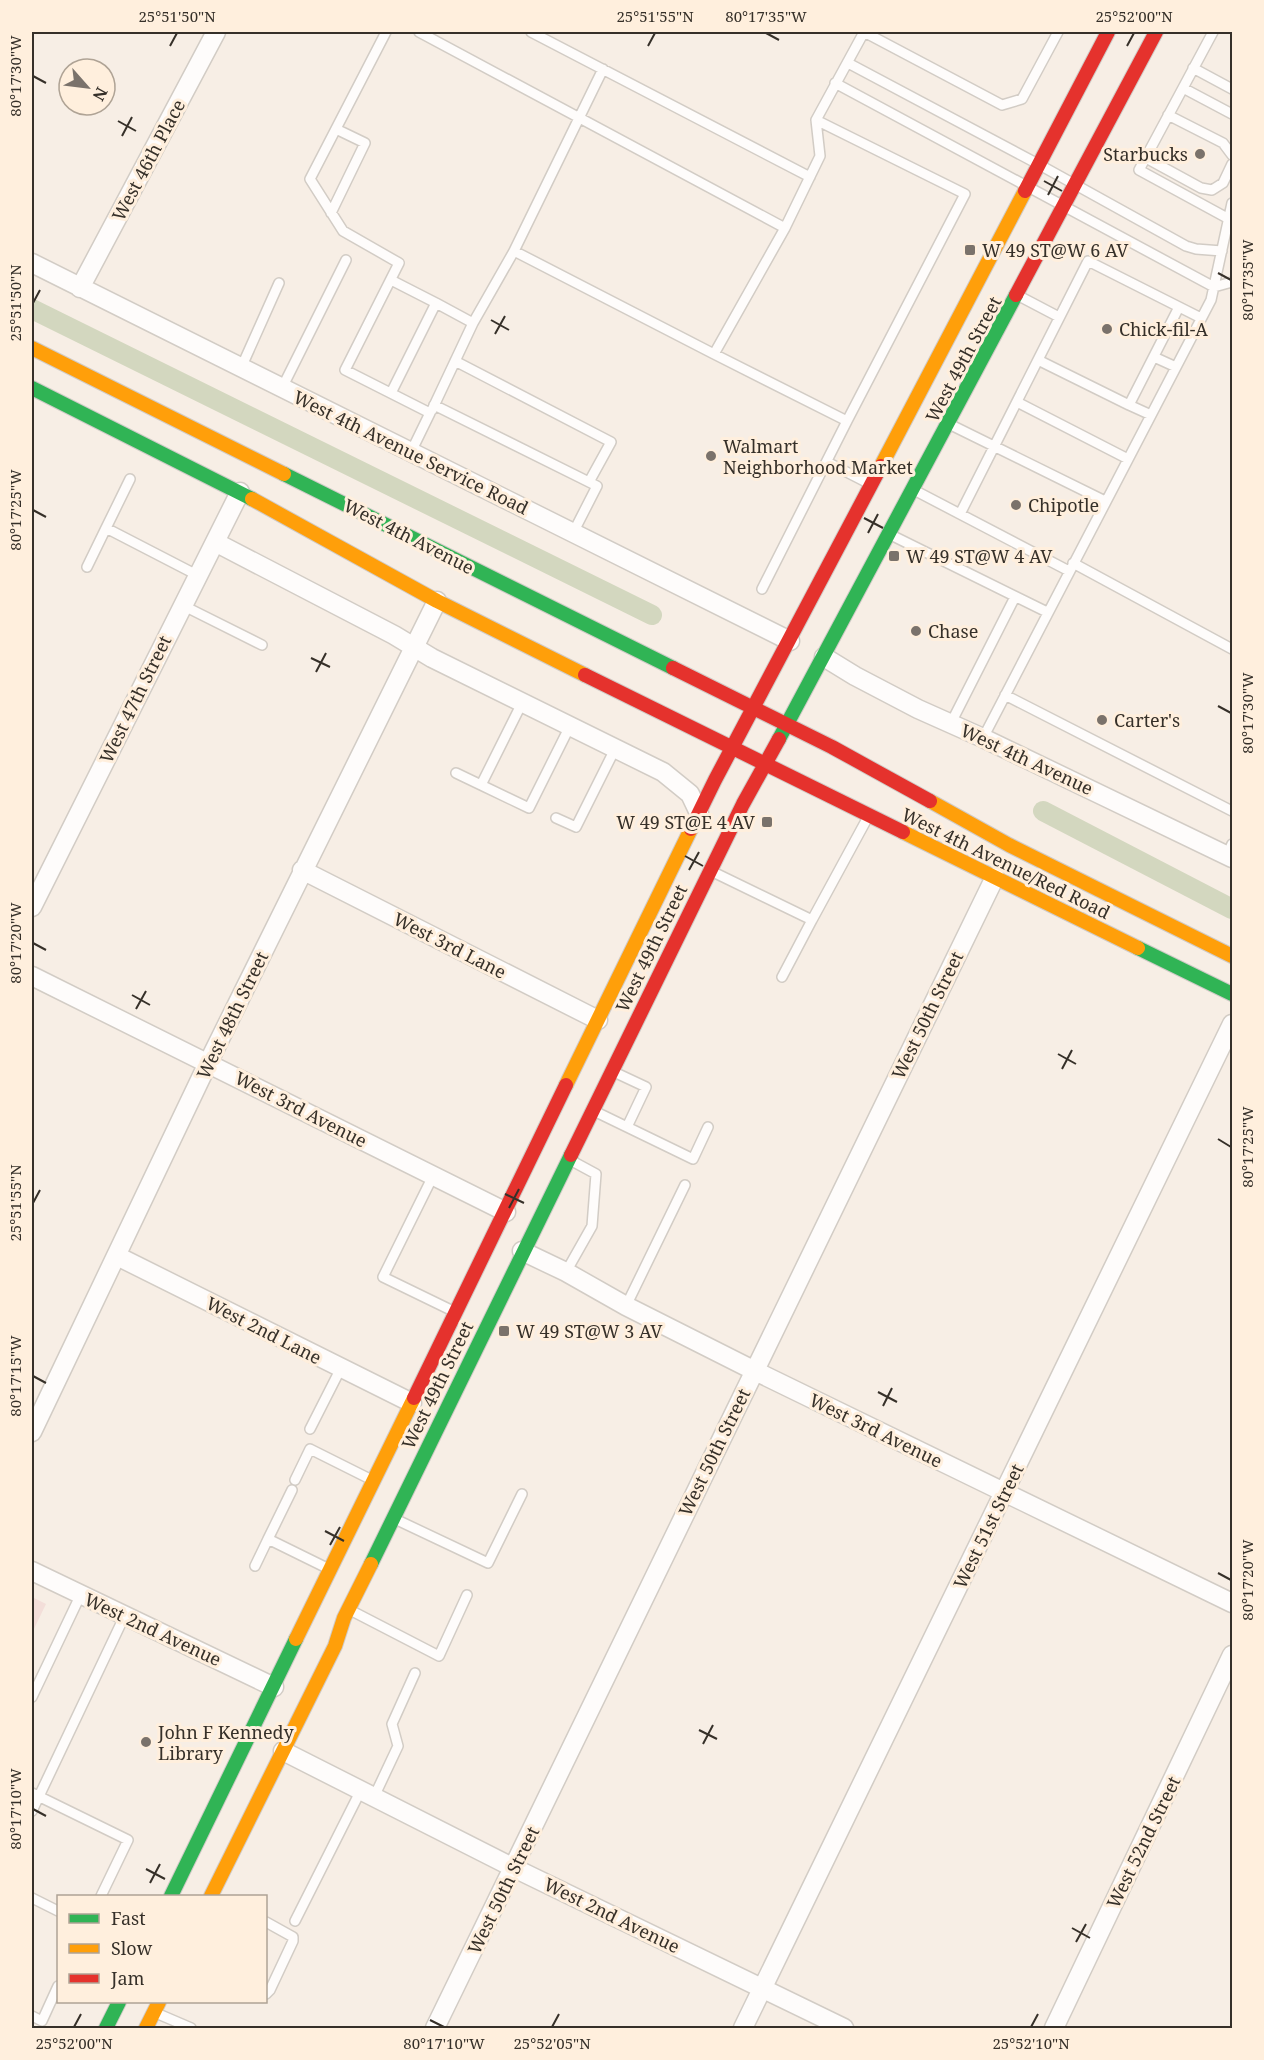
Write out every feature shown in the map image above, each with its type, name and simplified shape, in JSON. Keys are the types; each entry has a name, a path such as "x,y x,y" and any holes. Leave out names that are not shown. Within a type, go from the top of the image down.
{"main road":[{"name":"West 49th Street","path":"171,1895 473,1280 511,1217 523,1177 699,813 1108,32"},
{"name":"West 49th Street","path":"211,1895 334,1646 346,1613 393,1518 519,1244 568,1159 709,870 764,764 824,657 1156,32"},
{"name":"West 4th Avenue","path":"32,348 787,724"},
{"path":"32,356 50,357"},
{"path":"32,388 240,492 437,601 764,764"},
{"path":"240,492 260,481 272,478 298,480"},
{"name":"West 4th Avenue/Red Road","path":"787,724 1009,845 1233,956"},
{"name":"West 4th Avenue/Red Road","path":"764,764 1233,994"},
{"path":"473,1280 519,1244"},
{"path":"316,1654 323,1641 346,1613"},
{"path":"277,1710 274,1687 293,1681"},
{"path":"249,1817 253,1779"},
{"path":"106,2028 118,2003"},
{"path":"146,2028 156,2007"}],"street":[{"name":"West 46th Place","path":"80,288 216,32"},
{"name":"West 4th Avenue Service Road","path":"32,263 790,641"},
{"name":"West 47th Street","path":"32,907 240,492"},
{"path":"215,542 522,703 671,777 690,794 699,813"},
{"name":"West 48th Street","path":"32,1432 302,870 437,601"},
{"name":"West 4th Avenue","path":"824,657 855,676 951,723 1231,852"},
{"name":"West 3rd Lane","path":"302,870 598,1020"},
{"name":"West 50th Street","path":"435,2028 753,1370 995,877"},
{"name":"West 3rd Avenue","path":"32,976 511,1217"},
{"name":"West 51st Street","path":"743,2028 1233,1023"},
{"name":"West 3rd Avenue","path":"519,1244 626,1306 753,1370 1233,1603"},
{"name":"West 2nd Lane","path":"117,1256 412,1403"},
{"name":"West 2nd Avenue","path":"32,1571 274,1687"},
{"name":"West 52nd Street","path":"1054,2028 1233,1656"},
{"name":"West 2nd Avenue","path":"283,1751 514,1868 844,2028"}],"lane":[{"path":"386,32 310,179 343,231 399,263 345,370 597,486 573,533"},
{"path":"419,32 785,228"},
{"path":"531,32 810,177"},
{"path":"714,354 785,228 820,156 816,120 864,32 1002,105 1022,99 1058,32"},
{"path":"1213,32 1139,170 1229,219"},
{"path":"848,63 1186,246 1222,250"},
{"path":"1193,68 1233,89"},
{"path":"411,452 473,323 514,251 603,69"},
{"path":"835,83 1214,287 1233,282"},
{"path":"1183,88 1233,114"},
{"path":"1168,115 1223,143 1233,155"},
{"path":"762,589 964,194 816,120"},
{"path":"331,213 365,143 336,129"},
{"path":"1146,158 1201,188 1212,190 1223,183 1233,164"},
{"path":"983,738 1202,318 1214,287 1233,204"},
{"path":"514,251 847,422"},
{"path":"282,388 346,260"},
{"path":"960,514 1088,261 1202,318"},
{"path":"391,280 473,323"},
{"path":"241,368 279,283"},
{"path":"1017,295 1059,317"},
{"path":"391,393 436,303"},
{"path":"1129,405 1179,307"},
{"path":"1154,357 1176,367"},
{"path":"1038,360 1151,415"},
{"path":"455,362 611,442 589,482"},
{"path":"1017,402 1128,459"},
{"path":"949,423 1105,501"},
{"path":"827,462 872,484"},
{"path":"87,567 130,478"},
{"path":"913,490 1233,649"},
{"path":"106,528 197,575"},
{"path":"889,535 1047,612"},
{"path":"951,723 1015,597"},
{"path":"182,605 262,645"},
{"path":"1005,695 1233,811"},
{"path":"481,785 522,703"},
{"path":"456,773 529,808 570,726"},
{"path":"556,818 576,827 615,749"},
{"path":"782,977 869,815"},
{"path":"709,870 812,920"},
{"path":"612,1071 646,1087 627,1127"},
{"path":"592,1110 693,1159 708,1127"},
{"path":"566,1272 592,1226 596,1174 568,1159"},
{"path":"432,1176 383,1277 457,1313"},
{"path":"626,1306 685,1185"},
{"path":"310,1429 341,1368"},
{"path":"295,1480 310,1449 374,1481"},
{"path":"255,1566 292,1490"},
{"path":"393,1518 488,1563 522,1494"},
{"path":"268,1539 331,1570"},
{"path":"32,1697 81,1594"},
{"path":"346,1613 439,1656 467,1595"},
{"path":"32,1811 35,1795 125,1615"},
{"path":"295,1922 367,1793 398,1746 392,1724 415,1673"},
{"path":"35,1795 128,1840 101,1895"},
{"path":"32,1898 57,1910"},
{"path":"267,1923 293,1936 293,1941 267,1993"},
{"path":"32,2016 42,2021 57,1988"},
{"path":"156,2007 191,2028"}],"shaded area":[{"path":"32,1597 46,1604 32,1633"}],"waterway":[{"path":"32,309 652,615"},
{"path":"1043,811 1232,909"}],"traffic: fast":[{"path":"779,739 1016,295"},
{"path":"32,388 252,499"},
{"path":"284,474 673,668"},
{"path":"1138,948 1232,994"},
{"path":"371,1564 571,1155"},
{"path":"171,1895 296,1639"},
{"path":"106,2028 118,2003"}],"traffic: slow":[{"path":"881,466 1025,191"},
{"path":"32,348 284,474"},
{"path":"252,499 437,601 585,675"},
{"path":"930,801 1009,845 1232,956"},
{"path":"566,1085 691,829"},
{"path":"903,832 1138,948"},
{"path":"296,1639 414,1398"},
{"path":"211,1895 335,1646 344,1618 371,1564"},
{"path":"146,2028 158,2003"}],"traffic: jam":[{"path":"1025,191 1108,32"},
{"path":"1016,295 1156,32"},
{"path":"691,829 881,466"},
{"path":"673,668 832,747 930,801"},
{"path":"585,675 903,832"},
{"path":"571,1155 743,804 779,739"},
{"path":"414,1398 566,1085"}],"place":[{"name":"Starbucks","path":"1200,154"},
{"name":"W 49 ST@W 6 AV","path":"970,250"},
{"name":"Chick-fil-A","path":"1107,329"},
{"name":"Walmart Neighborhood Market","path":"711,456"},
{"name":"Chipotle","path":"1016,505"},
{"name":"W 49 ST@W 4 AV","path":"894,556"},
{"name":"Chase","path":"916,631"},
{"name":"Carter's","path":"1102,720"},
{"name":"W 49 ST@E 4 AV","path":"767,822"},
{"name":"W 49 ST@W 3 AV","path":"504,1331"},
{"name":"John F Kennedy Library","path":"146,1742"}]}
